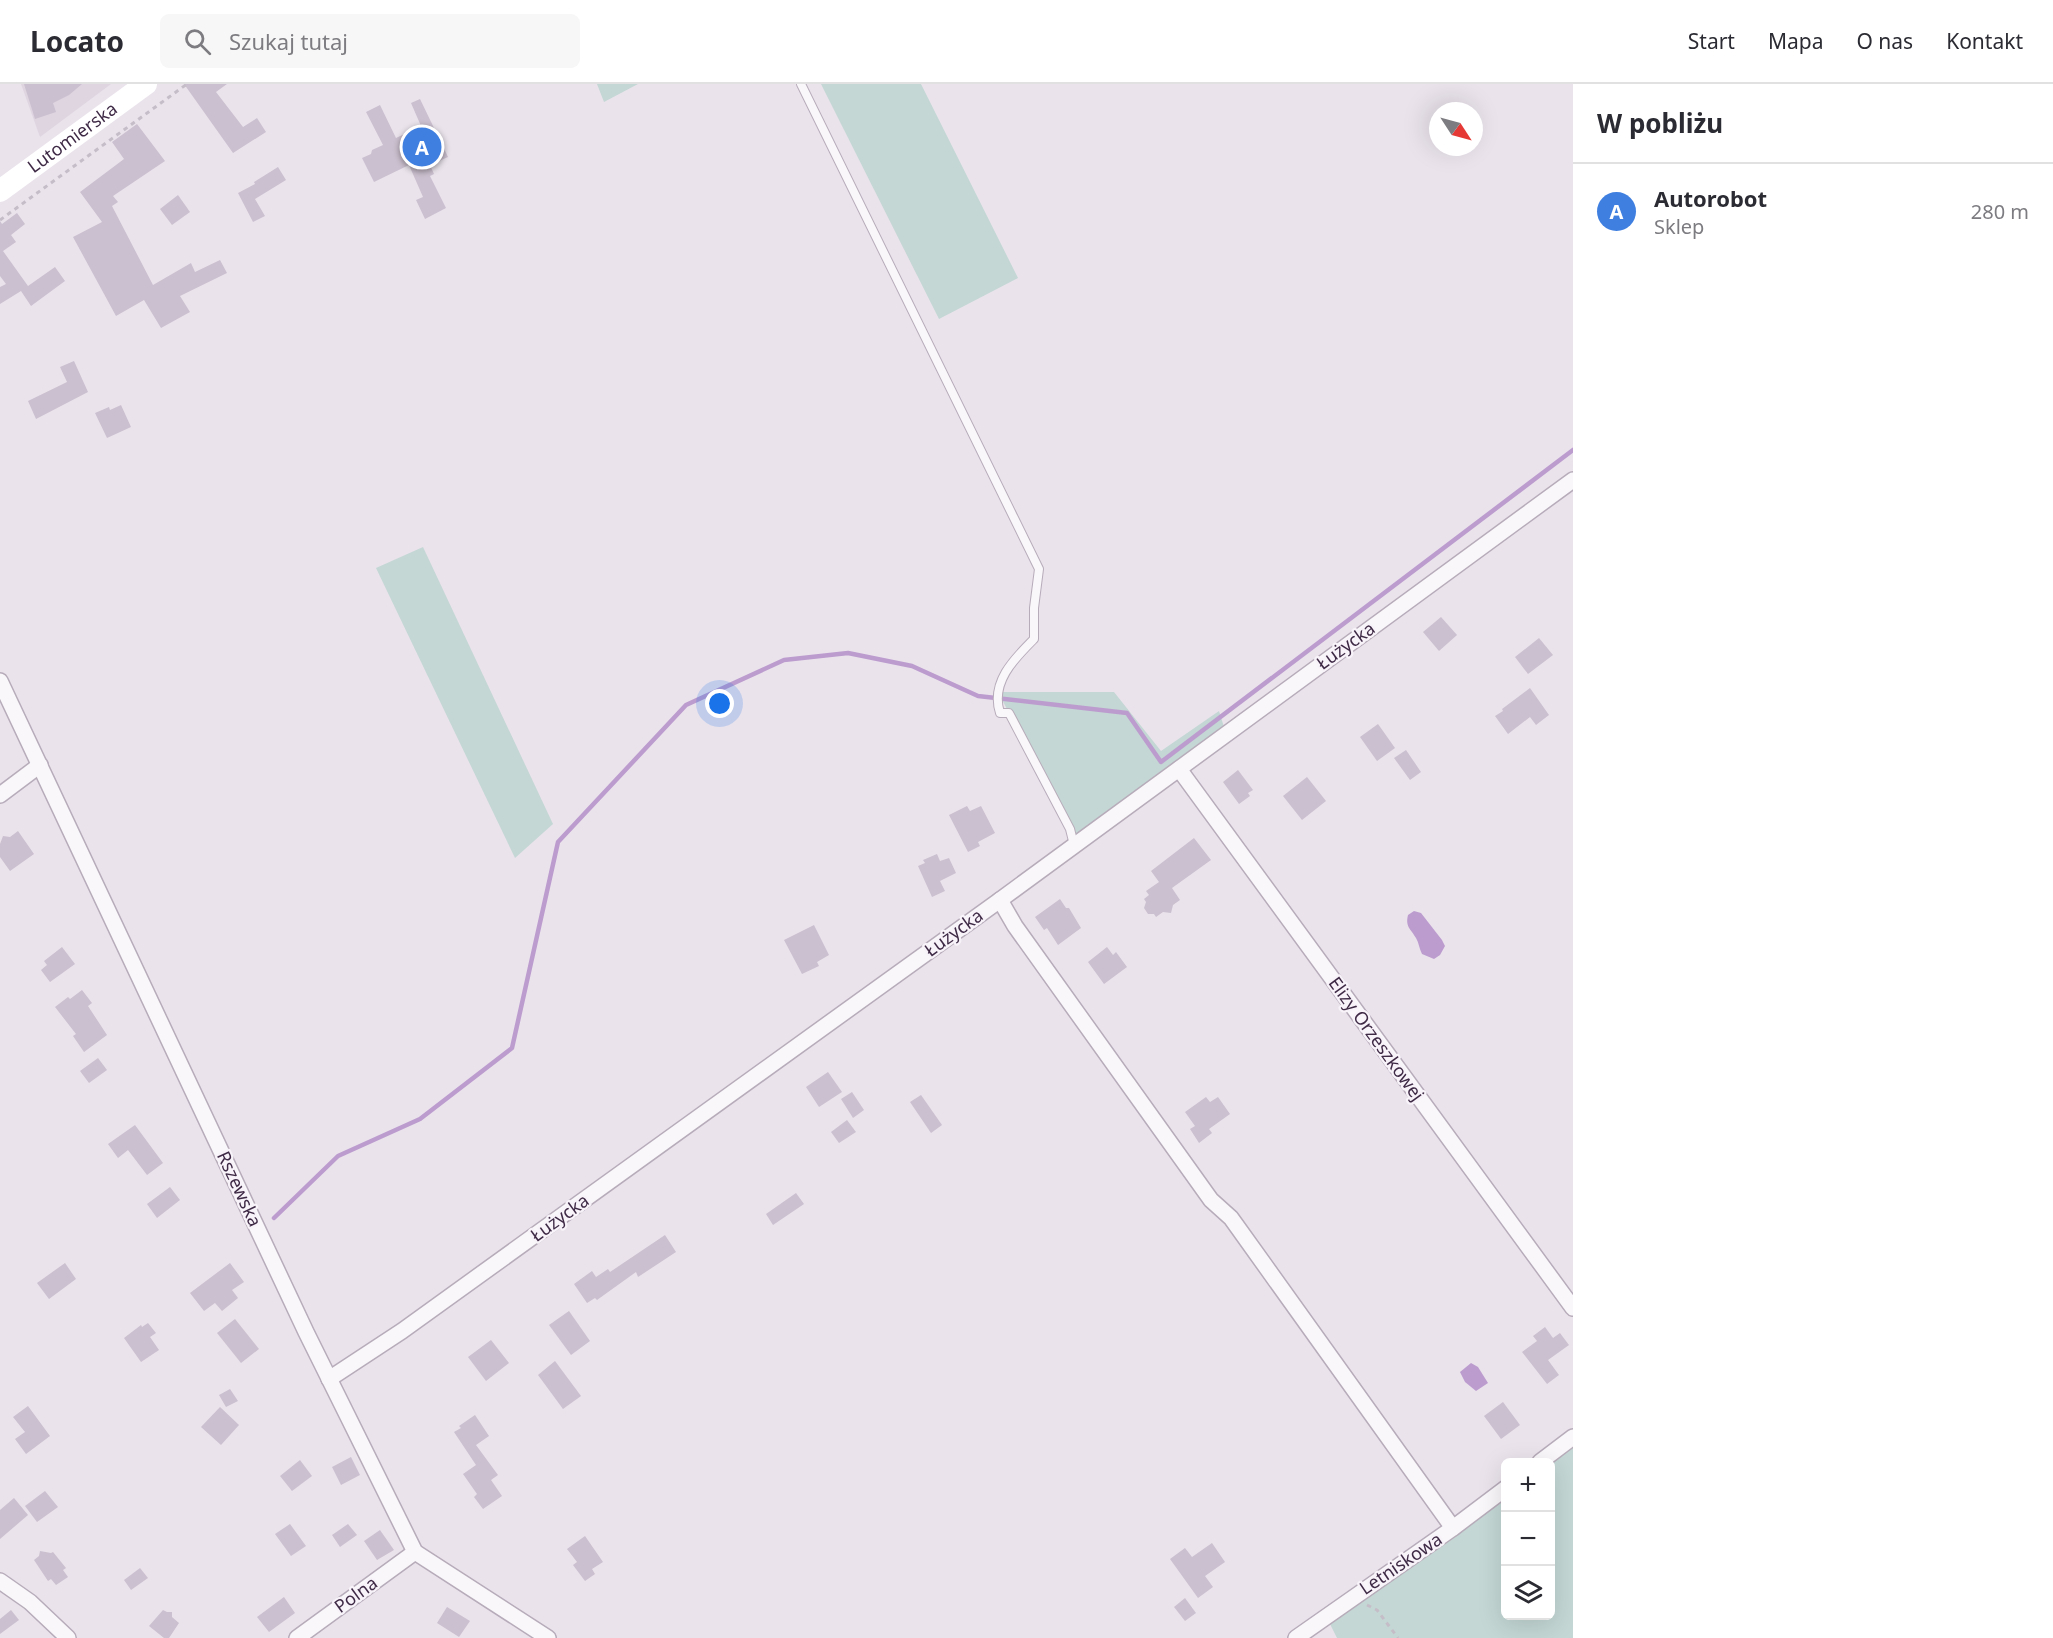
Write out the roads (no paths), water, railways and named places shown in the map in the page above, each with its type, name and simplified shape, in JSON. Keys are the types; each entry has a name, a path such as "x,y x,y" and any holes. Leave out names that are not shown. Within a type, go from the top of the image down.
{"main road":[{"name":"Lutomierska","path":"0,190 146,84"}],"street":[{"name":"Łużycka","path":"329,1379 402,1331 1000,900 1573,480"},
{"name":"Rszewska","path":"0,681 329,1379 415,1552"},
{"path":"0,795 40,765"},
{"name":"Elizy Orzeszkowej","path":"1179,769 1573,1308"},
{"path":"1000,900 1015,926 1211,1200 1231,1218 1453,1528"},
{"path":"1545,1458 1573,1437"},
{"name":"Letniskowa","path":"1296,1638 1501,1492"},
{"path":"415,1552 548,1638"},
{"name":"Polna","path":"297,1638 415,1552"},
{"path":"0,1581 30,1602 68,1638"}],"lane":[{"path":"801,84 1039,569 1034,608 1034,639 1011,662 1003,676 997,703 1000,712 1009,713 1070,829 1074,846"}],"waterway":[{"path":"274,1218 338,1156 420,1119 512,1048 558,842 686,705 784,660 848,653 912,666 978,696 1127,713 1161,762 1573,450"}],"place":[{"name":"Autorobot","path":"422,147"}]}
